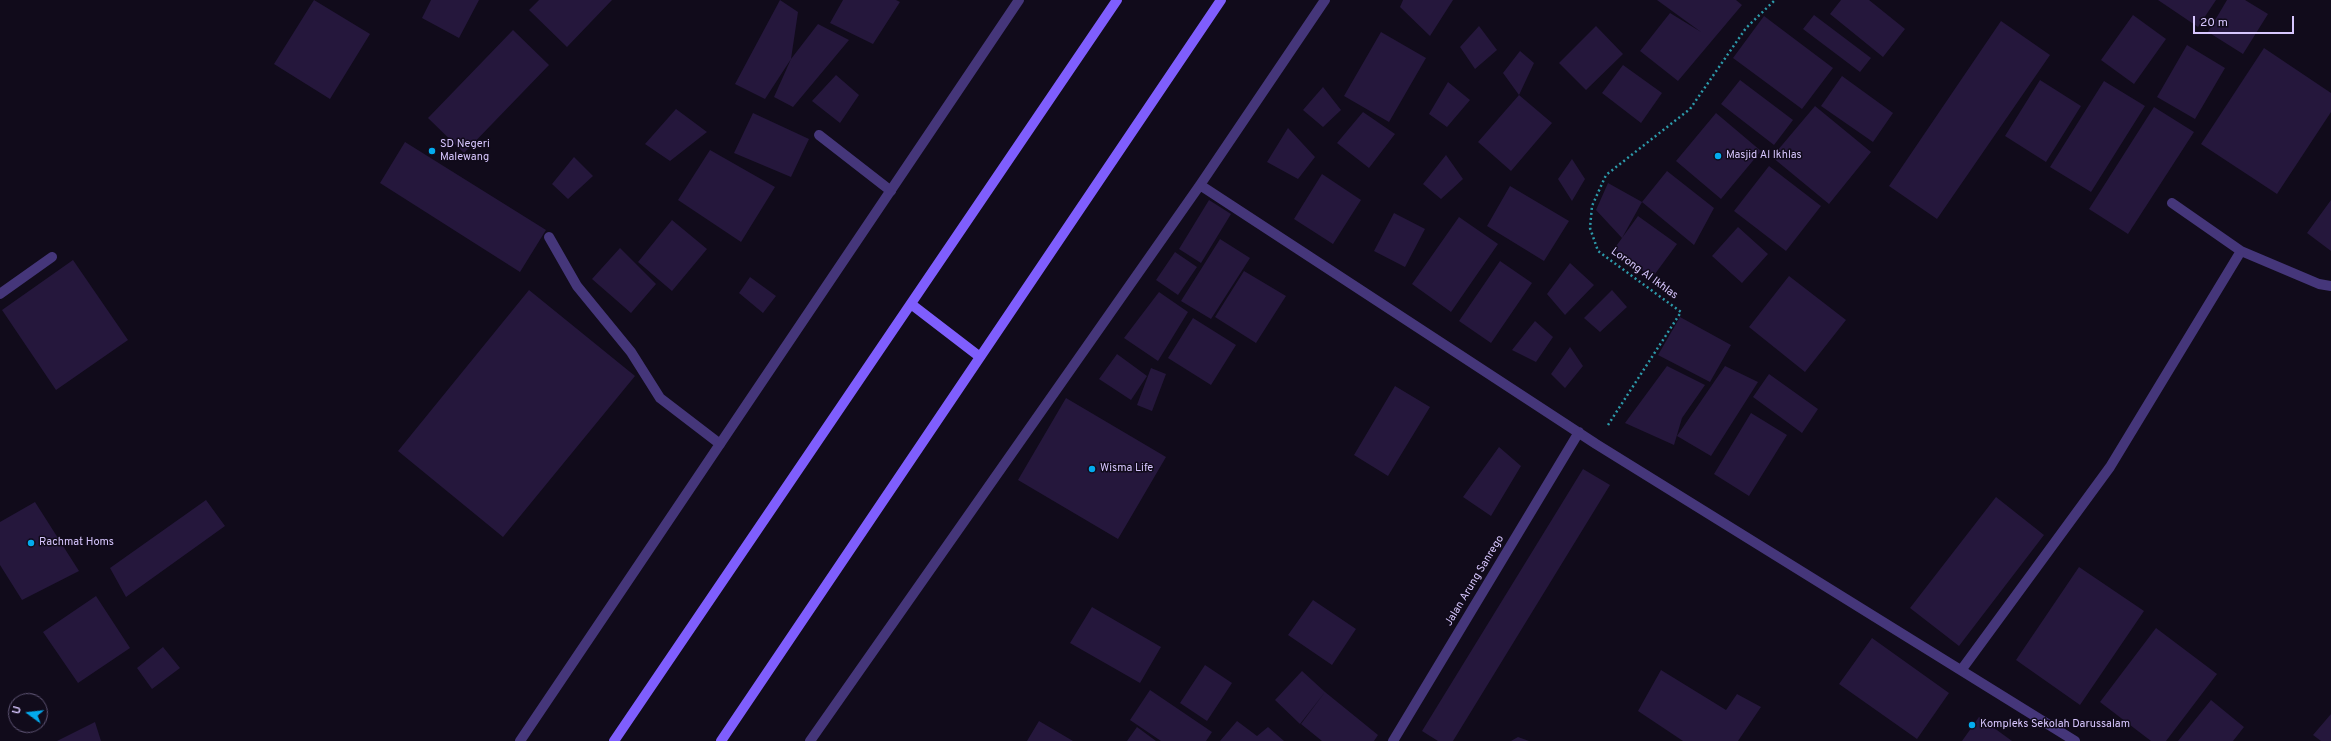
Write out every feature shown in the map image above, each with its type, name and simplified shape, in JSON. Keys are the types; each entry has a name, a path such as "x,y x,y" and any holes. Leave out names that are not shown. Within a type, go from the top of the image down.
{"main road":[{"path":"614,741 1117,0"},
{"path":"721,741 1221,0"},
{"path":"911,304 980,357"}],"street":[{"path":"520,741 1019,0"},
{"path":"810,741 1200,185 1325,0"},
{"path":"819,135 891,191"},
{"path":"1200,185 1596,444 1962,669 2075,741"},
{"path":"2172,203 2241,251 2319,284 2331,286"},
{"path":"549,237 577,286 630,352 660,398 720,444"},
{"path":"1962,669 2110,467 2241,251"},
{"path":"0,294 52,257"},
{"name":"Jalan Arung Sanrego","path":"1393,741 1578,432"}],"path":[{"name":"Lorong Al Ikhlas","path":"1596,444 1681,312 1598,250 1590,228 1592,206 1606,175 1690,109 1746,28 1775,0"}],"building":[{"path":"314,0 370,34 330,99 274,64"},
{"path":"431,0 479,0 459,38 422,18"},
{"path":"539,0 612,0 567,47 529,10"},
{"path":"780,0 798,12 791,59 765,99 735,84"},
{"path":"843,0 896,0 900,2 873,44 830,23"},
{"path":"1403,0 1453,0 1430,36 1400,7"},
{"path":"1657,0 1736,0 1742,5 1678,81 1640,51 1670,13 1701,32"},
{"path":"1841,0 1869,0 1905,29 1883,57 1830,14"},
{"path":"2158,0 2216,0 2198,27"},
{"path":"2227,0 2245,0 2268,14 2243,54 2208,32"},
{"path":"1814,15 1871,58 1860,72 1803,29"},
{"path":"2133,15 2166,39 2134,84 2101,60"},
{"path":"1764,16 1833,68 1802,109 1733,58"},
{"path":"2001,21 2050,55 1937,219 1889,186"},
{"path":"818,24 849,40 793,107 774,97 791,59"},
{"path":"1479,26 1497,50 1475,69 1460,47"},
{"path":"1596,26 1623,54 1586,90 1559,63"},
{"path":"513,30 549,65 464,153 428,118"},
{"path":"1381,32 1426,58 1389,122 1344,96"},
{"path":"2187,45 2225,68 2195,119 2157,97"},
{"path":"2264,48 2331,93 2331,112 2277,194 2201,144"},
{"path":"1520,51 1534,63 1519,95 1503,73"},
{"path":"1623,65 1662,93 1641,123 1602,93"},
{"path":"836,75 859,95 840,123 812,101"},
{"path":"1842,76 1893,113 1873,142 1821,106"},
{"path":"1740,80 1793,120 1774,145 1721,104"},
{"path":"2040,80 2081,106 2046,162 2005,136"},
{"path":"2104,81 2145,106 2091,192 2050,167"},
{"path":"1448,82 1470,100 1447,127 1429,114"},
{"path":"1323,87 1341,110 1323,127 1303,110"},
{"path":"1519,95 1552,123 1511,171 1478,142"},
{"path":"1815,106 1871,152 1829,204 1772,157"},
{"path":"2154,107 2194,132 2128,234 2089,209"},
{"path":"676,109 707,132 670,161 645,144"},
{"path":"1363,112 1395,134 1369,168 1337,143"},
{"path":"753,113 809,139 791,177 734,153"},
{"name":"Masjid Al Ikhlas","path":"1716,113 1761,151 1721,199 1676,161"},
{"path":"1288,128 1315,157 1298,179 1267,162"},
{"path":"405,142 546,230 520,272 380,183"},
{"path":"710,150 775,187 741,242 678,200"},
{"path":"1446,155 1463,179 1441,199 1423,184"},
{"path":"574,157 593,176 568,199 552,184"},
{"path":"1572,159 1585,179 1572,201 1558,179"},
{"path":"1769,166 1821,206 1786,251 1734,211"},
{"path":"1667,171 1714,208 1694,245 1642,202"},
{"path":"1322,174 1361,200 1333,244 1294,219"},
{"path":"1608,183 1642,202 1622,238 1596,210"},
{"path":"1510,186 1569,221 1544,261 1487,226"},
{"path":"1209,200 1231,214 1201,263 1179,249"},
{"path":"2331,200 2331,251 2307,233"},
{"path":"1394,213 1425,229 1405,267 1374,251"},
{"path":"1638,216 1677,244 1652,278 1614,249"},
{"path":"1459,217 1498,244 1451,312 1412,284"},
{"path":"672,220 707,249 672,291 638,262"},
{"path":"1738,227 1768,254 1742,283 1712,256"},
{"path":"1220,239 1250,258 1211,319 1181,301"},
{"path":"620,248 656,284 631,313 592,279"},
{"path":"1175,252 1197,267 1178,295 1156,280"},
{"path":"73,260 128,340 56,390 2,310"},
{"path":"1500,261 1532,283 1491,343 1459,321"},
{"path":"1570,263 1594,285 1565,315 1547,294"},
{"path":"1244,271 1286,296 1256,343 1215,317"},
{"path":"1789,276 1846,320 1805,372 1749,327"},
{"path":"750,277 776,296 763,313 739,293"},
{"path":"529,290 635,376 503,537 398,451"},
{"path":"1612,290 1627,307 1600,332 1584,318"},
{"path":"1159,292 1188,312 1158,361 1124,338"},
{"path":"1680,317 1731,345 1710,382 1658,355"},
{"path":"1193,318 1236,345 1211,385 1168,358"},
{"path":"1535,321 1553,337 1536,362 1512,350"},
{"path":"1570,347 1583,366 1565,388 1551,374"},
{"path":"1117,354 1147,376 1131,400 1099,379"},
{"path":"1667,366 1705,385 1682,418 1674,445 1625,423"},
{"path":"1725,366 1758,382 1711,456 1677,436"},
{"path":"1151,368 1166,374 1152,411 1137,405"},
{"path":"1769,374 1818,409 1802,433 1753,397"},
{"path":"1395,386 1430,407 1388,476 1354,455"},
{"name":"Wisma Life","path":"1066,398 1166,457 1118,539 1018,480"},
{"path":"1751,413 1787,435 1749,496 1714,474"},
{"path":"1499,447 1521,466 1491,516 1463,497"},
{"path":"1583,469 1610,485 1453,741 1438,741 1422,731"},
{"path":"1996,497 2044,535 1959,646 1910,608"},
{"path":"206,500 225,526 126,597 110,568"},
{"name":"Rachmat Homs","path":"35,502 79,571 22,600 0,565 0,522"},
{"path":"2079,567 2144,611 2080,705 2016,660"},
{"path":"96,596 130,648 78,683 43,632"},
{"path":"1313,600 1356,629 1332,665 1288,635"},
{"path":"1092,607 1161,647 1140,683 1070,643"},
{"path":"2156,628 2217,674 2166,741 2151,741 2100,702"},
{"path":"1872,638 1949,693 1917,739 1839,684"},
{"path":"163,647 180,668 152,689 137,668"},
{"path":"1205,665 1232,683 1207,721 1180,703"},
{"path":"1661,670 1726,710 1737,694 1761,707 1738,741 1683,741 1638,711"},
{"path":"1302,671 1325,692 1300,724 1275,700"},
{"path":"1150,690 1212,732 1206,741 1161,741 1130,720"},
{"path":"1325,692 1378,735 1374,741 1322,741 1301,724"},
{"path":"2211,700 2244,727 2233,741 2178,741"},
{"path":"2331,714 2331,741 2321,741 2313,735"},
{"path":"1979,717 2012,741 1962,741"},
{"path":"1039,721 1073,741 1027,741"},
{"path":"1237,721 1257,736 1268,727 1284,741 1220,741"},
{"path":"95,722 101,741 57,741"},
{"path":"1137,727 1156,741 1127,741"},
{"path":"1518,737 1529,741 1511,741"}],"place":[{"name":"SD Negeri Malewang","path":"432,151"},
{"name":"Masjid Al Ikhlas","path":"1718,156"},
{"name":"Wisma Life","path":"1092,469"},
{"name":"Rachmat Homs","path":"31,543"},
{"name":"Kompleks Sekolah Darussalam","path":"1972,725"}]}
